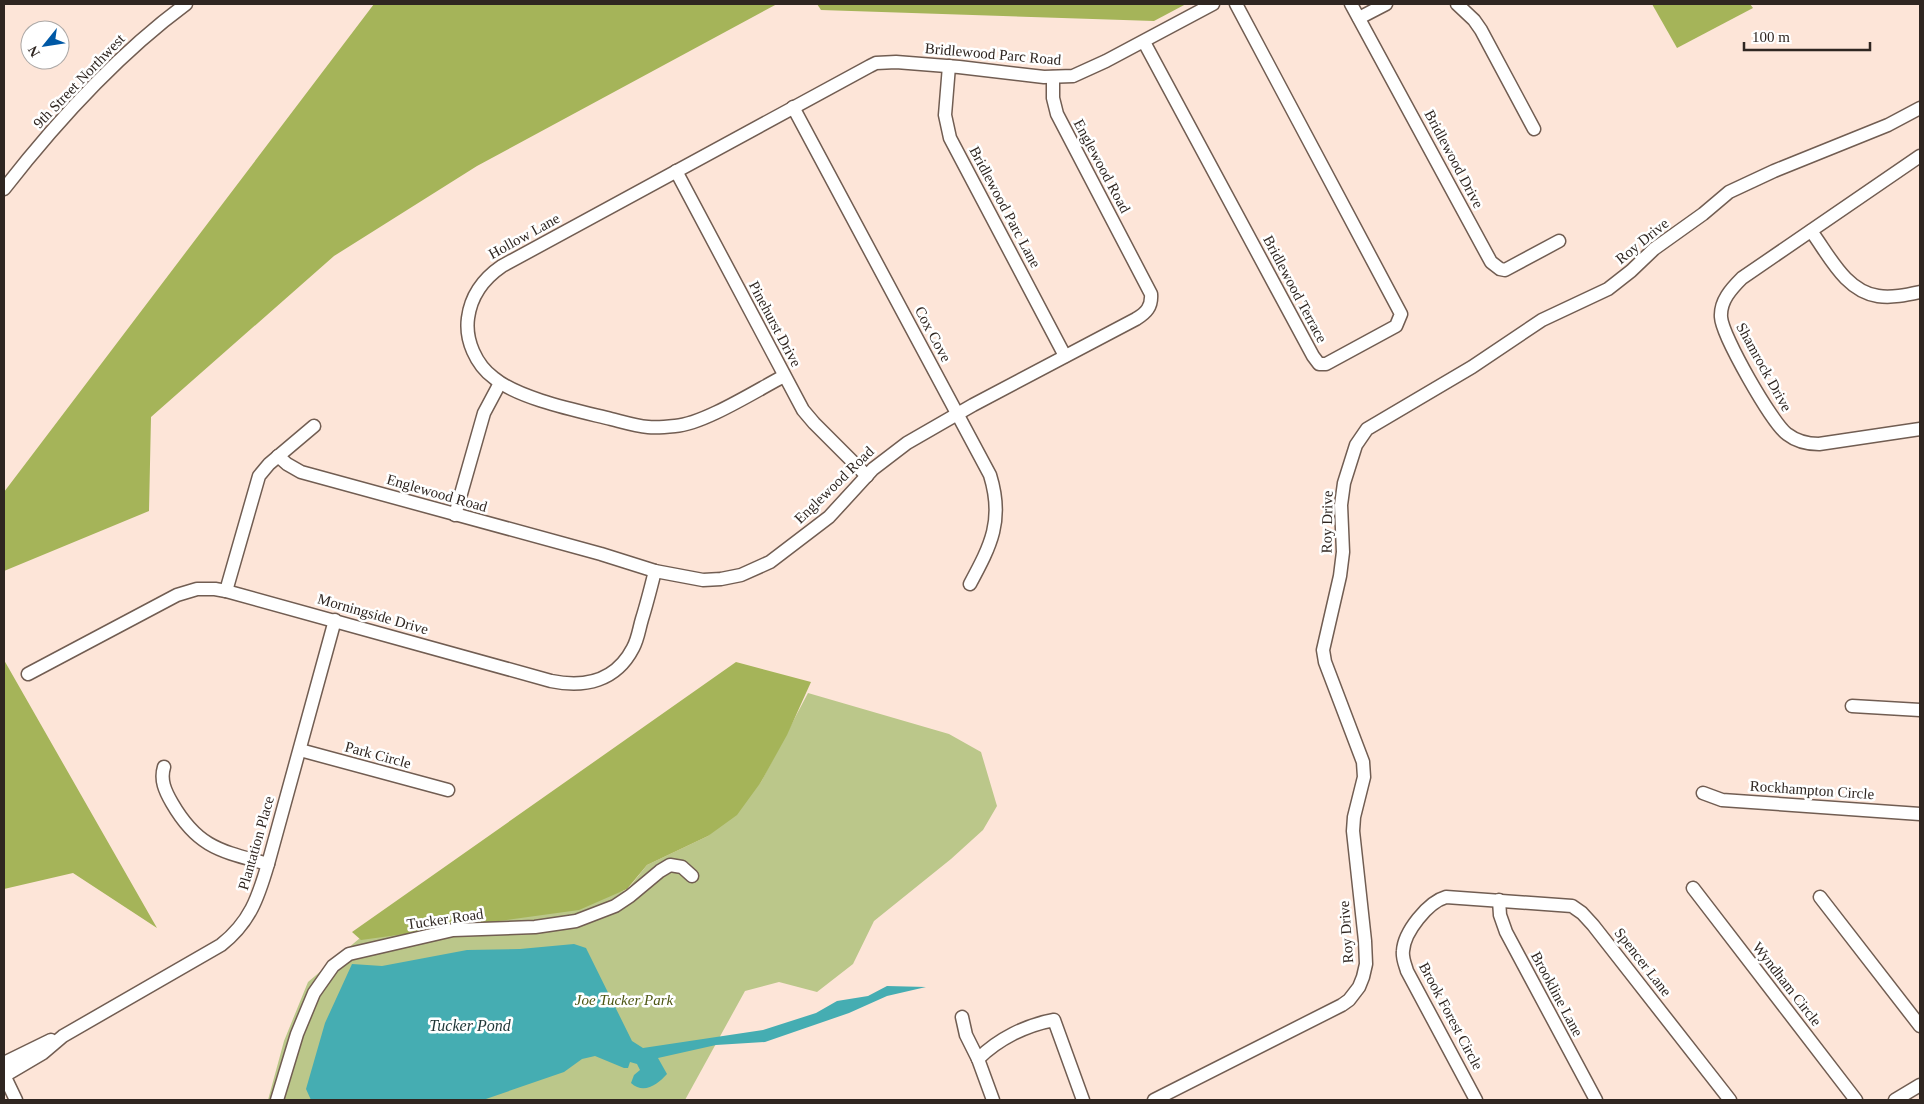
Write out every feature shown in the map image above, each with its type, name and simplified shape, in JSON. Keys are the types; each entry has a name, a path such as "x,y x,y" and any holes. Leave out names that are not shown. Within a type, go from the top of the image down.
{"street":[{"name":"9th Street Northwest","path":"4,189 48,135 94,86 144,38 186,4"},
{"name":"Bridlewood Parc Road","path":"793,107 876,63 896,62 949,66 1052,77 1073,76 1144,42 1213,4"},
{"name":"Bridlewood Terrace","path":"1144,42 1313,356 1319,364 1326,364 1396,326 1401,314 1236,4"},
{"name":"Bridlewood Drive","path":"1351,4 1494,266 1500,269 1508,269 1559,241"},
{"path":"1359,18 1386,4"},
{"path":"1457,4 1477,25 1534,129"},
{"name":"Bridlewood Parc Lane","path":"949,66 945,115 950,138 1065,356"},
{"name":"Englewood Road","path":"278,456 300,472 601,554 655,571 703,580 741,575 756,570 770,562 829,517 867,476 885,459 907,443 957,414 1144,314 1148,309 1152,300 1146,284 1061,123 1053,98 1052,77"},
{"name":"Hollow Lane","path":"784,376 704,418 678,426 646,427 528,396 500,383 482,367 471,347 467,331 471,304 477,290 483,282 502,266 793,107"},
{"name":"Cox Cove","path":"793,107 990,475 996,503 996,517 992,540 970,584"},
{"name":"Roy Drive","path":"1154,1100 1342,1005 1355,993 1364,977 1366,964 1365,940 1352,831 1364,777 1364,769 1360,750 1325,662 1323,650 1344,552 1341,505 1344,483 1349,465 1362,435 1372,424 1440,386 1542,320 1608,289 1631,271 1654,249 1695,220 1729,192 1774,171 1888,125 1920,108"},
{"name":"Shamrock Drive","path":"1920,156 1742,278 1730,290 1721,311 1722,324 1748,376 1778,425 1785,433 1802,442 1830,444 1920,428"},
{"name":"Pinehurst Drive","path":"676,171 803,410 867,476"},
{"path":"1811,231 1846,279 1862,290 1877,296 1889,297 1920,292"},
{"path":"455,515 484,413 500,383"},
{"path":"226,591 256,483 263,470 314,426"},
{"name":"Morningside Drive","path":"28,674 177,595 197,589 215,588 551,681 583,684 607,676 629,656 638,638 655,571"},
{"name":"Plantation Place","path":"4,1063 63,1036 200,958 231,937 246,919 258,897 268,864 335,620"},
{"path":"1852,706 1920,710"},
{"name":"Park Circle","path":"300,750 448,790"},
{"path":"164,766 162,776 164,788 180,818 191,831 216,849 268,864"},
{"name":"Rockhampton Circle","path":"1703,793 1722,800 1920,814"},
{"name":"Tucker Road","path":"277,1100 297,1034 314,994 333,966 349,954 453,930 542,926 576,921 615,906 670,865 682,867 692,876"},
{"name":"Wyndham Circle","path":"1693,888 1856,1100"},
{"name":"Brook Forest Circle","path":"1476,1100 1407,970 1403,951 1404,940 1410,930 1437,900 1450,896 1499,900"},
{"path":"1820,897 1920,1026"},
{"name":"Brookline Lane","path":"1499,900 1500,915 1506,932 1596,1100"},
{"name":"Spencer Lane","path":"1499,900 1563,904 1572,906 1582,913 1730,1100"},
{"path":"962,1017 966,1035 978,1059 993,1100"},
{"path":"978,1059 995,1044 1035,1024 1054,1020 1083,1100"},
{"name":"Plantation Place","path":"4,1075 43,1053 63,1036"},
{"path":"4,1075 16,1100"},
{"path":"1895,1100 1920,1085"}],"green space":[{"path":"374,4 777,4 477,166 334,256 151,417 149,511 4,571 4,492"},
{"path":"817,4 1186,4 1154,21 821,10"},
{"path":"1652,4 1750,4 1753,8 1677,48"},
{"path":"4,660 157,928 73,873 4,889"},
{"path":"736,662 811,682 787,735 761,782 737,815 708,836 647,865 627,889 579,910 361,940 352,932"},
{"name":"Joe Tucker Park","path":"808,693 949,734 981,752 997,806 983,830 951,859 874,921 853,964 817,992 779,982 745,991 685,1100 268,1100 284,1041 308,982 360,938 503,920 627,890 647,865 708,836 761,782"}],"water":[{"name":"Tucker Pond","path":"574,944 586,948 632,1041 643,1048 763,1030 816,1013 837,1001 868,996 887,986 926,987 887,996 849,1013 765,1042 716,1045 658,1058 667,1074 655,1084 646,1088 641,1088 631,1083 634,1075 640,1070 637,1064 630,1062 628,1068 624,1068 595,1056 582,1059 564,1072 483,1100 311,1100 306,1089 325,1023 352,964 382,966 467,950 520,949"}]}
